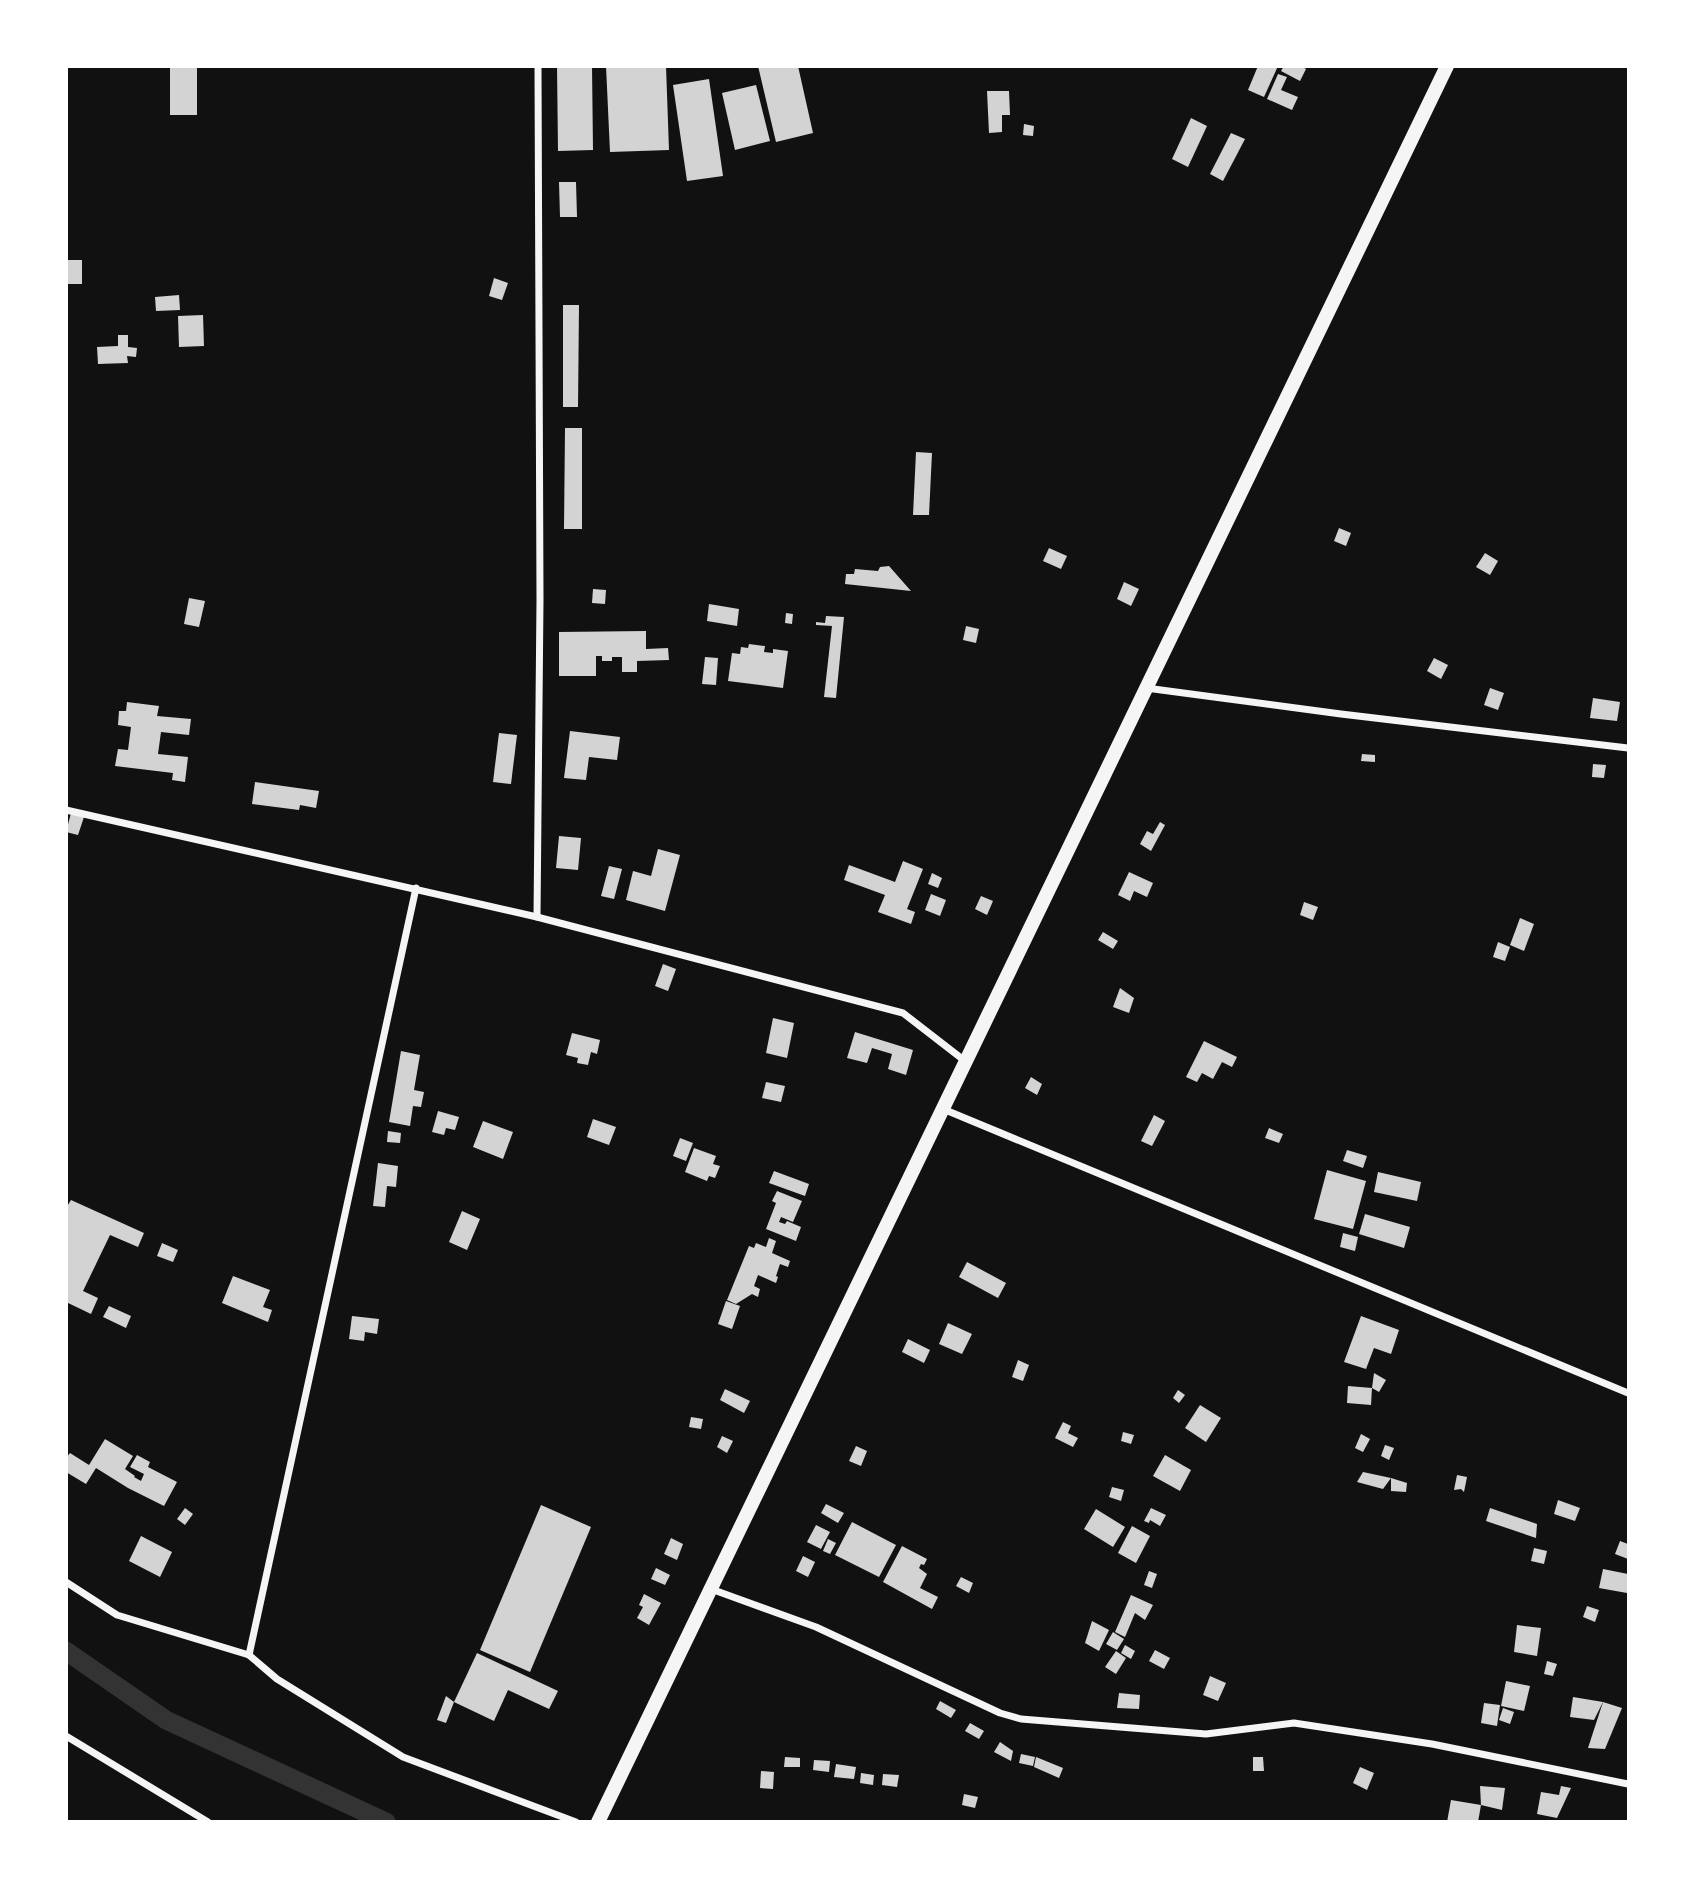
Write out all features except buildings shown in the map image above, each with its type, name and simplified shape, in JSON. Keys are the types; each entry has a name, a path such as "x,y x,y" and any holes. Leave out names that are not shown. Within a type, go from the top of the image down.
{"main road":[{"path":"598,1822 1447,66"}],"street":[{"path":"537,917 540,600 538,66"},
{"path":"1146,688 1629,748"},
{"path":"66,810 537,917 903,1013 965,1062"},
{"path":"249,1655 416,888"},
{"path":"943,1109 1629,1393"},
{"path":"66,1582 117,1615 249,1655 277,1679 403,1758 576,1822"},
{"path":"710,1589 816,1627 1000,1713 1021,1718 1206,1734 1294,1723 1432,1744 1629,1784"},
{"path":"66,1736 208,1822"}],"waterway":[{"path":"66,1651 166,1720 386,1822"}]}
